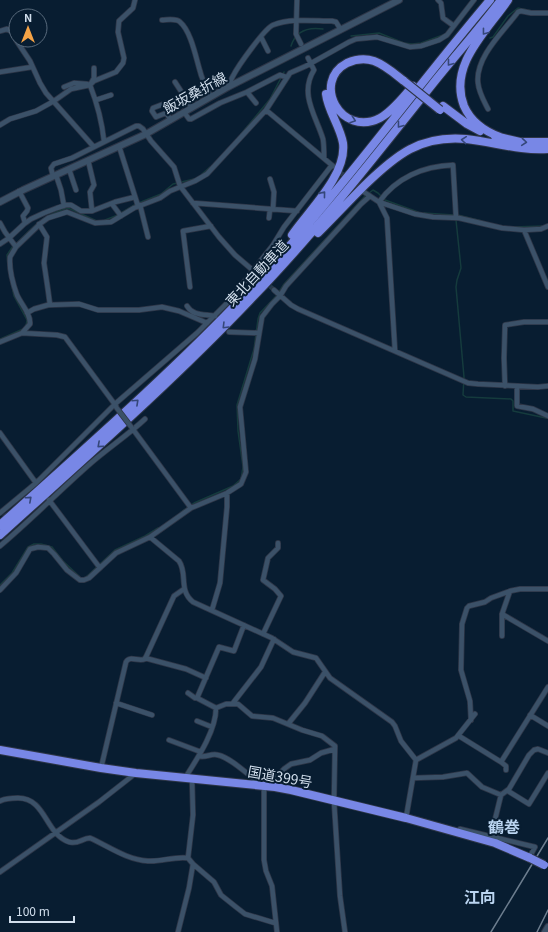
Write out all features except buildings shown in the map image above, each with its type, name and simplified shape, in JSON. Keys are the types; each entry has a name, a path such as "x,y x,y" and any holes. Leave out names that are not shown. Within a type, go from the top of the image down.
{"highway":[{"path":"406,79 379,63 368,59 355,60 345,64 336,73 332,85 332,100 340,113 352,120 366,122 380,118 392,110 405,96 489,0"},
{"name":"東北自動車道","path":"0,525 158,381 218,322 267,270 344,181 489,0"},
{"name":"東北自動車道","path":"0,535 179,372 252,299 337,203 501,0"},
{"path":"501,141 483,129 468,114 462,100 460,85 468,55 508,0"},
{"path":"267,270 303,219 330,186 341,166 343,144 329,107 326,85 331,71 348,56 362,54 376,56 383,59 441,108 474,128 501,141 523,149 548,149"},
{"path":"252,299 386,165 402,153 424,143 448,139 548,142"},
{"name":"国道399号","path":"0,750 136,773 291,790 406,818 495,843 546,866"}],"main road":[{"name":"飯坂桑折線","path":"0,202 19,191 146,134 228,87 399,0"},
{"path":"545,932 548,927"}],"street":[{"path":"0,125 10,119 32,113 54,102 71,89 90,85 94,81 116,72 123,63 124,58 118,25 119,21 133,8 135,0"},
{"path":"297,0 296,34 300,44"},
{"path":"438,0 441,2 443,18 454,26"},
{"path":"22,334 30,324 30,321 17,295 10,257 15,245 39,224 72,205 81,211 92,211 112,204 137,203 160,198 179,183 195,181 207,174 266,110 290,73 356,39 377,37 405,46 416,47 443,38 474,0"},
{"path":"488,109 481,96 478,82 482,60 518,12 548,13"},
{"path":"162,20 178,20 181,23 196,52 200,72 211,98"},
{"path":"228,87 232,76 269,27 296,20 332,21 336,22 341,30"},
{"path":"261,37 268,51"},
{"path":"21,48 43,88 93,146"},
{"path":"308,58 314,70 309,79 308,85 309,101 323,140 324,158"},
{"path":"0,72 32,67"},
{"path":"90,85 94,78 94,68"},
{"path":"184,112 189,119 191,119 220,103 247,92 280,75 286,77"},
{"path":"175,82 192,108"},
{"path":"64,88 74,83 86,83 90,85 96,100 103,127 104,142"},
{"path":"247,92 256,103"},
{"path":"96,100 110,95"},
{"path":"166,103 153,108 152,111 156,117 166,113 171,120"},
{"path":"2,513 215,316 254,272 284,227 333,166 266,110"},
{"path":"67,208 62,190 51,168 54,164 72,158 93,146 136,126 141,127 174,167 179,183 192,203 235,254 254,272"},
{"path":"119,146 148,236"},
{"path":"88,160 94,184 90,192 92,211"},
{"path":"382,199 400,181 413,173 429,167 453,165 456,216"},
{"path":"69,169 76,190"},
{"path":"269,218 274,192 270,179"},
{"path":"19,191 28,208 23,218 25,223"},
{"path":"0,590 16,573 30,549 42,547 51,551 66,570 80,580 87,580 98,567 116,553 150,537 190,506 226,493 241,484 246,468 240,407 255,359 257,333 262,317 277,293 286,286 361,204 367,194 421,215 456,216 502,228 524,230 541,229 548,226"},
{"path":"382,199 388,225 394,351"},
{"path":"0,244 10,238 25,223 44,212 67,208 95,223 111,222 137,203"},
{"path":"192,203 297,211"},
{"path":"112,204 120,214"},
{"path":"0,222 4,232 15,245"},
{"path":"39,224 47,236 44,263 50,305"},
{"path":"190,287 182,231 211,226"},
{"path":"524,230 548,287"},
{"path":"277,293 291,305 468,383 505,386 548,386"},
{"path":"27,313 34,309 50,305 79,304 98,310 162,308 179,311 207,323"},
{"path":"187,306 190,311 195,314 215,316"},
{"path":"505,386 505,325 524,322 548,322"},
{"path":"229,332 257,333"},
{"path":"0,342 22,334 57,335 65,337 190,506"},
{"path":"517,386 516,406 533,409 548,416"},
{"path":"0,546 92,462 146,419"},
{"path":"0,434 36,483"},
{"path":"212,610 220,583 227,507 226,493"},
{"path":"49,500 98,567"},
{"path":"150,537 182,565 184,589 188,597 193,602 274,639 293,652 316,658 330,678 392,722 401,741 416,760 406,818"},
{"path":"263,634 281,596 275,589 263,580 268,558 278,548 278,543"},
{"path":"145,658 170,602 176,594 184,589"},
{"path":"471,720 470,701 461,670 462,624 469,606 485,602 503,592 520,589 548,589"},
{"path":"502,636 502,614 510,591"},
{"path":"502,614 548,642"},
{"path":"197,698 219,647 234,651 244,625"},
{"path":"232,703 261,667 274,639"},
{"path":"101,768 127,660 131,658 142,660 145,658 186,669 206,678"},
{"path":"288,724 305,703 326,672"},
{"path":"501,762 548,687"},
{"path":"188,694 216,708"},
{"path":"116,703 152,715"},
{"path":"216,708 221,705 232,703 238,704 254,717 273,718 322,736 335,746 334,801 340,896 345,932"},
{"path":"188,858 193,815 188,779 216,718 216,708"},
{"path":"416,760 448,744 459,736 475,714"},
{"path":"530,715 548,726"},
{"path":"197,721 212,727"},
{"path":"459,736 501,762 506,766 506,770"},
{"path":"169,740 204,757 213,755 223,757 264,786"},
{"path":"264,786 270,783 291,764 310,760 321,753 335,749"},
{"path":"491,836 501,795 508,791 532,752 538,749 548,753"},
{"path":"0,872 99,802 136,773"},
{"path":"413,778 443,777 467,773 482,787 501,795"},
{"path":"508,791 529,804 548,774"},
{"path":"264,786 264,860 266,871 272,886 276,932"},
{"path":"0,801 7,798 26,798 36,804 48,823 67,841 80,843 87,838 90,838 122,854 143,860 157,861 180,857 188,858 193,864 209,876 221,895 245,914 275,922"},
{"path":"420,822 429,821 535,847 529,858"},
{"path":"178,932 189,888 193,864"}],"waterway":[{"path":"490,38 493,37 508,16 518,8 532,11"},
{"path":"291,46 296,36 300,33 308,29 323,29"},
{"path":"351,36 379,33 404,43 412,44 421,43 443,35"},
{"path":"241,134 270,99 284,72"},
{"path":"202,174 210,167"},
{"path":"121,213 136,204 161,194 173,184 194,179"},
{"path":"369,193 373,190 385,200 418,212"},
{"path":"279,292 284,284 366,195"},
{"path":"16,244 39,222 51,214 68,208 97,221"},
{"path":"424,213 454,215"},
{"path":"105,220 118,215"},
{"path":"458,215 482,221"},
{"path":"456,220 461,268 456,287 464,377 463,395 466,397 511,399 513,401 513,411 546,418"},
{"path":"513,227 543,226"},
{"path":"8,266 7,255 13,246"},
{"path":"11,282 14,296 27,320 26,326"},
{"path":"181,512 194,503 233,486 241,479 243,467 238,431 237,405 254,349 260,313 277,295"},
{"path":"0,339 23,329"},
{"path":"86,577 115,550 145,536 158,528"},
{"path":"0,585 12,573 28,547 34,544 52,547 63,561 79,576"}],"tunnel":[{"path":"336,169 361,189"},
{"path":"256,273 274,290"},
{"path":"4,514 16,528"}],"railway":[{"path":"491,932 548,838"},
{"path":"537,932 548,910"}],"district":[{"name":"鶴巻","path":"504,827"},
{"name":"江向","path":"480,897"}]}
